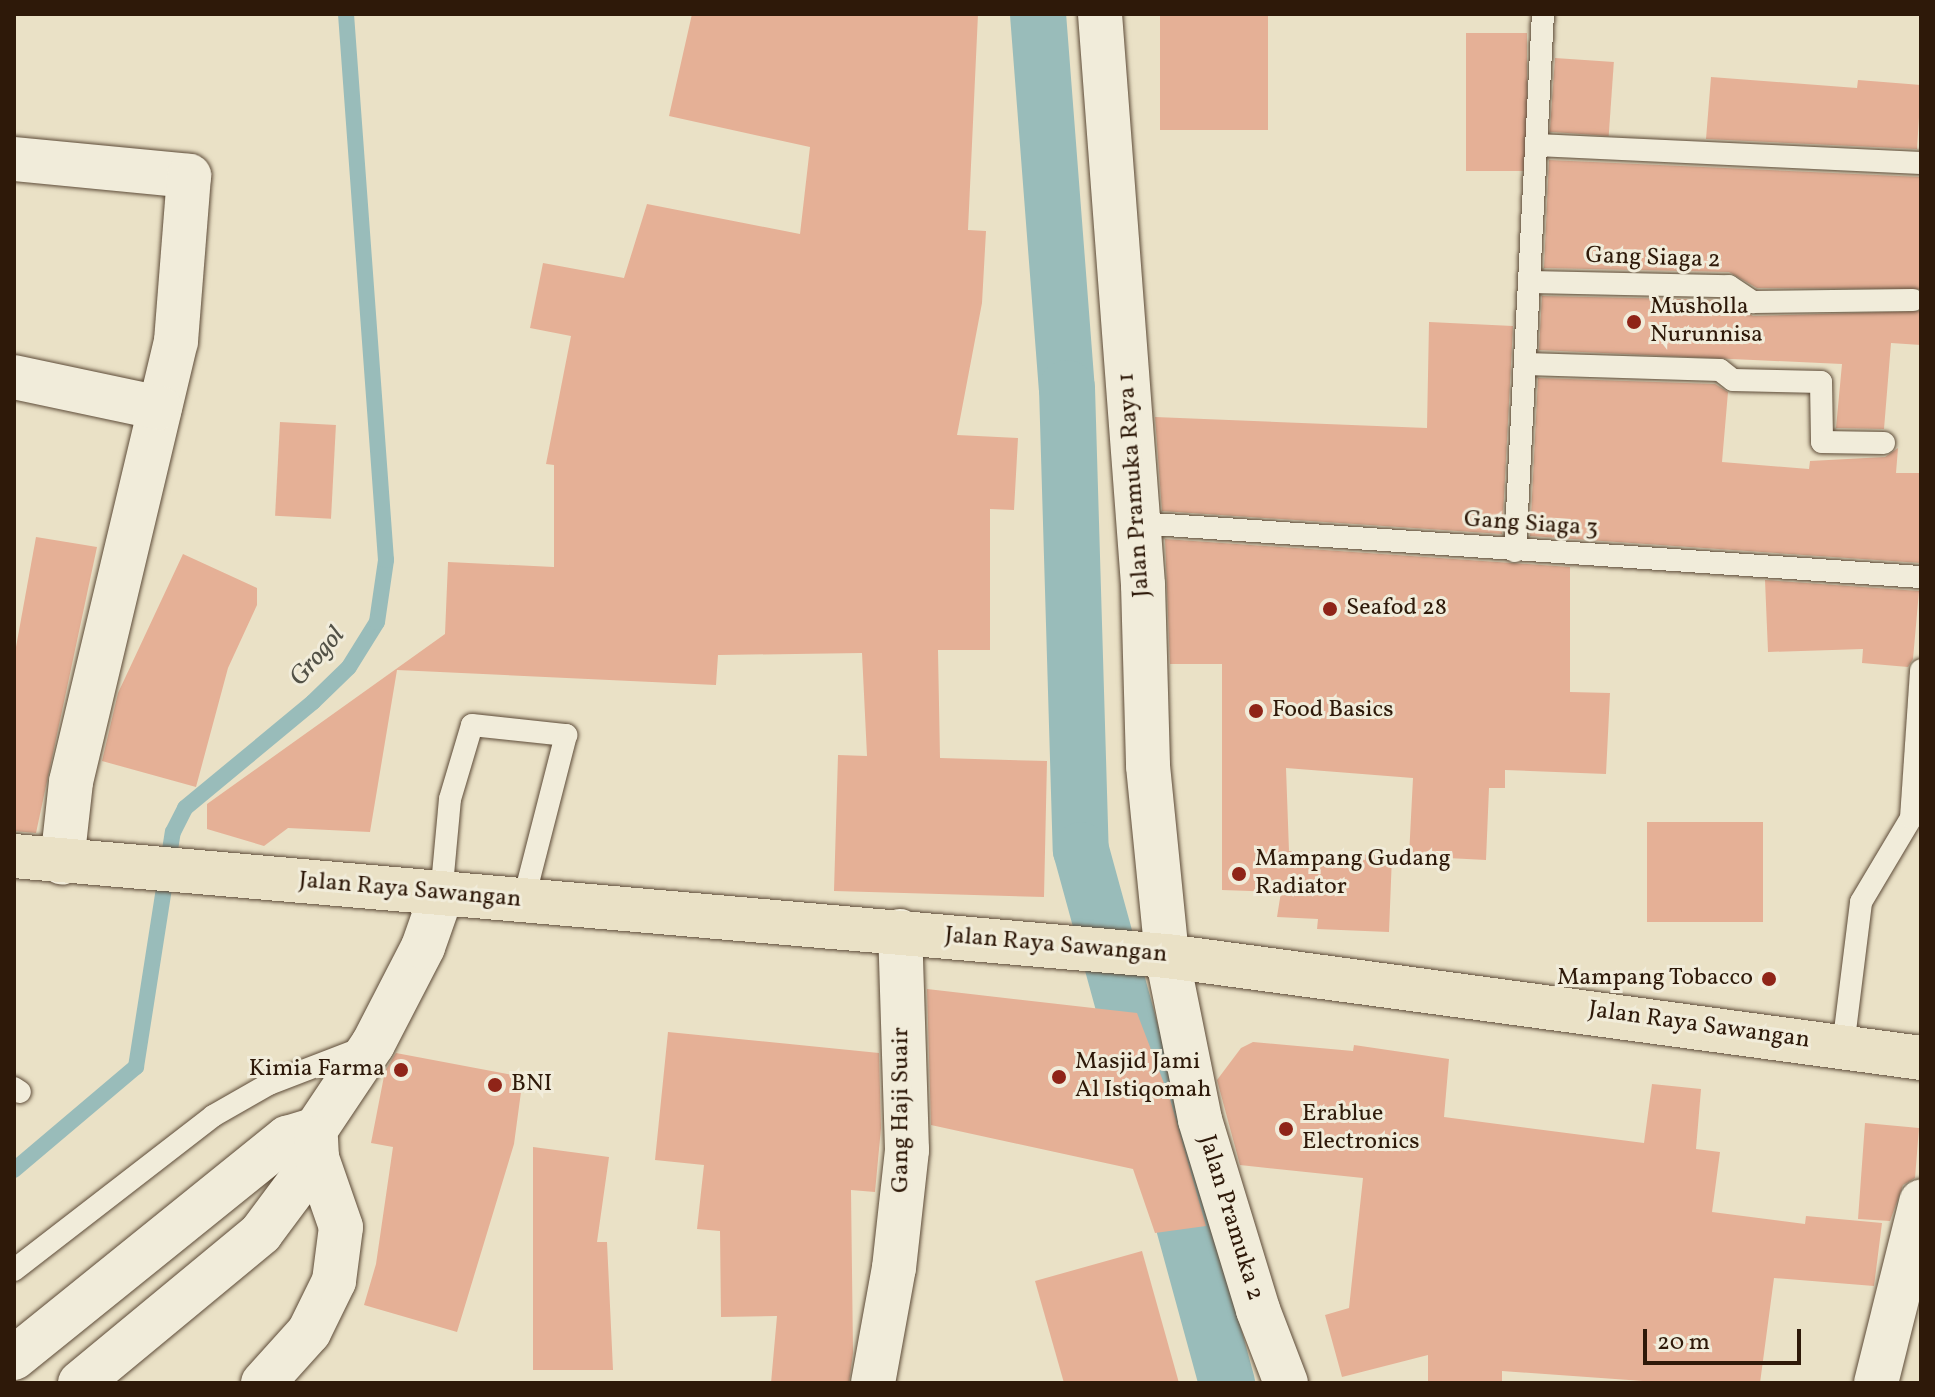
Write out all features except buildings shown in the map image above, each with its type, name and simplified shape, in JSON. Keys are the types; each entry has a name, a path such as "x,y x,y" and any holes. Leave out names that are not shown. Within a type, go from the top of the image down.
{"highway":[{"name":"Jalan Raya Sawangan","path":"14,856 126,869 900,931 1146,955 1921,1058"}],"street":[{"name":"Jalan Pramuka Raya 1","path":"1100,14 1138,523 1148,766 1146,955"},
{"path":"14,159 189,176 176,341 71,782 62,862"},
{"path":"14,377 160,408"},
{"path":"80,1383 261,1233 307,1142 373,1044 423,947 441,896"},
{"name":"Gang Haji Suair","path":"873,1383 894,1268 907,1150 900,931"},
{"name":"Jalan Pramuka 2","path":"1146,955 1258,1310 1286,1383"},
{"path":"14,1358 307,1142"},
{"path":"263,1383 309,1332 334,1281 341,1227 307,1142"},
{"path":"1876,1383 1921,1202"}],"lane":[{"path":"1515,551 1543,14"},
{"path":"1537,145 1921,163"},
{"name":"Gang Siaga 2","path":"1531,282 1729,286 1753,302 1913,300"},
{"path":"1526,364 1720,370 1733,380 1821,382 1822,442 1884,443"},
{"name":"Gang Siaga 3","path":"1138,523 1921,577"},
{"path":"1843,1047 1861,902 1911,818 1921,670"},
{"path":"441,896 450,799 472,725 566,735 523,902"},
{"path":"14,1270 213,1116 269,1084 373,1044"}],"waterway":[{"name":"Grogol","path":"14,1170 136,1067 173,832 185,808 313,702 349,667 377,622 386,560 346,14"},
{"path":"1038,14 1067,388 1081,850 1227,1383"}],"place":[{"name":"Musholla Nurunnisa","path":"1634,322"},
{"name":"Seafod 28","path":"1330,609"},
{"name":"Food Basics","path":"1256,711"},
{"name":"Mampang Gudang Radiator","path":"1239,874"},
{"name":"Mampang Tobacco","path":"1769,979"},
{"name":"Kimia Farma","path":"401,1070"},
{"name":"Masjid Jami Al Istiqomah","path":"1059,1077"},
{"name":"BNI","path":"495,1085"},
{"name":"Erablue Electronics","path":"1286,1129"}]}
